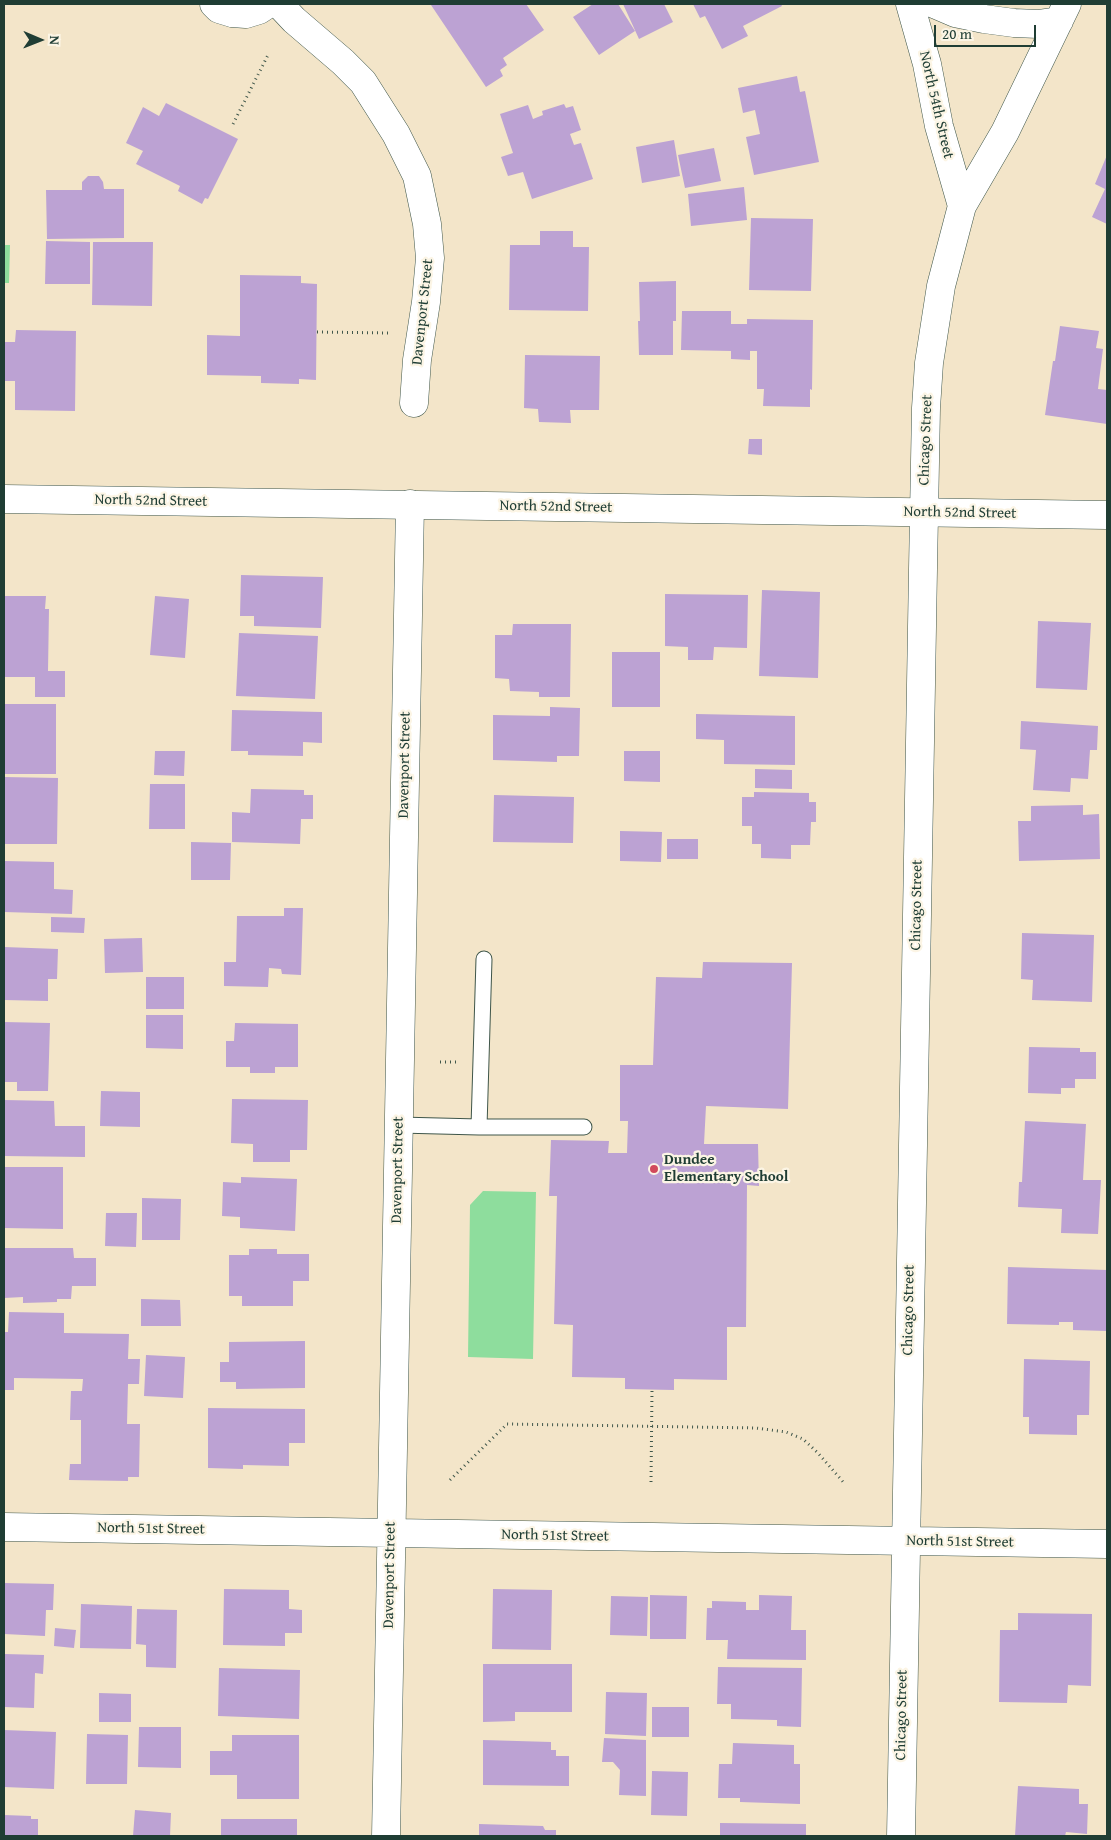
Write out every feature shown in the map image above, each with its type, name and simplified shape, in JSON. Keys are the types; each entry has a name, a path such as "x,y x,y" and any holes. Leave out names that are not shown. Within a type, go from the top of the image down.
{"street":[{"path":"214,4 232,13 246,14 259,10 268,4"},
{"name":"Davenport Street","path":"279,4 363,82 396,134 417,176 428,224 430,258 414,403"},
{"name":"North 54th Street","path":"910,4 927,64 939,126 962,206"},
{"path":"934,4 955,13 1014,23 1038,24 1063,12"},
{"name":"Chicago Street","path":"900,1836 926,408 929,363 942,286 962,206 1005,132 1063,12"},
{"name":"North 52nd Street","path":"4,499 1107,515"},
{"name":"Davenport Street","path":"386,1836 410,504"},
{"name":"North 51st Street","path":"4,1527 1107,1544"}],"lane":[{"path":"479,1127 484,959"},
{"path":"399,1125 584,1127"}],"path":[{"path":"233,124 269,53"},
{"path":"317,332 394,333"},
{"path":"651,1482 652,1389"},
{"path":"450,1480 507,1424 756,1428 786,1432 803,1439 844,1483"}],"green space":[{"path":"4,245 10,245 9,283 4,283"},
{"path":"483,1191 536,1192 533,1359 468,1357 470,1205"}],"building":[{"path":"526,4 544,30 503,58 507,65 500,70 503,76 486,87 431,5"},
{"path":"593,4 618,4 635,31 599,55 573,17"},
{"path":"623,4 664,4 673,22 639,39"},
{"path":"693,4 781,4 782,6 743,26 748,36 722,49 705,16 700,18"},
{"path":"797,76 800,92 805,91 819,162 754,175 746,137 760,134 755,110 743,113 738,88"},
{"path":"166,103 238,139 208,199 205,198 202,204 178,191 180,186 136,164 143,151 126,143 143,107 159,116"},
{"path":"564,104 566,108 573,106 581,130 570,134 574,145 581,143 593,179 532,199 523,172 508,176 501,157 513,153 500,114 528,105 533,119 543,115 542,111"},
{"path":"674,140 680,176 642,183 636,147"},
{"path":"714,148 721,181 685,188 678,155"},
{"path":"1107,155 1107,224 1092,217 1105,189 1095,184"},
{"path":"88,176 99,176 103,182 104,189 124,189 124,238 47,239 46,190 82,190 82,182"},
{"path":"744,187 747,220 691,226 688,194"},
{"path":"751,218 813,219 811,291 749,290"},
{"path":"540,231 573,231 573,247 589,247 588,311 509,310 510,245 540,245"},
{"path":"46,241 90,242 90,284 45,284"},
{"path":"93,242 153,242 152,306 92,305"},
{"path":"240,275 301,276 301,283 317,284 316,380 299,379 299,384 261,383 261,376 207,375 207,335 240,336"},
{"path":"676,281 676,321 673,321 673,355 639,355 639,282"},
{"path":"682,311 731,311 731,324 747,324 747,319 813,320 810,407 763,406 764,389 757,389 757,351 750,351 750,360 731,359 731,351 681,350"},
{"path":"1060,326 1099,331 1096,348 1103,349 1098,389 1107,390 1107,424 1045,415"},
{"path":"16,330 76,331 75,411 15,410 15,381 4,381 4,342 15,342"},
{"path":"525,355 600,356 599,410 570,410 571,423 539,422 538,409 524,408"},
{"path":"749,439 762,439 762,455 748,454"},
{"path":"241,575 323,577 321,628 254,626 254,616 240,616"},
{"path":"762,590 820,592 818,678 759,676"},
{"path":"665,594 748,595 747,648 714,647 713,660 688,660 688,647 665,646"},
{"path":"4,596 46,596 45,609 49,609 48,671 65,671 65,697 35,697 35,677 4,677"},
{"path":"155,596 189,599 185,658 150,655"},
{"path":"1038,621 1091,623 1087,690 1036,688"},
{"path":"513,624 571,624 570,697 539,697 539,692 510,691 509,679 495,678 495,635 512,635"},
{"path":"239,633 318,636 315,699 236,696"},
{"path":"612,652 660,652 660,707 612,707"},
{"path":"4,704 56,704 56,774 4,774"},
{"path":"550,707 580,708 579,756 557,756 557,762 493,760 493,715 550,716"},
{"path":"232,710 322,712 322,743 303,742 303,756 248,755 248,751 231,751"},
{"path":"696,714 795,716 795,765 724,764 724,740 696,739"},
{"path":"1021,721 1098,726 1097,750 1090,750 1088,779 1071,778 1070,792 1033,790 1036,750 1020,749"},
{"path":"155,751 185,751 184,776 154,775"},
{"path":"624,751 660,751 660,782 624,781"},
{"path":"755,769 792,770 792,789 755,788"},
{"path":"4,777 58,778 57,844 4,844"},
{"path":"150,784 185,784 185,829 149,829"},
{"path":"251,789 304,790 304,795 313,795 313,819 301,819 300,844 232,842 232,812 250,813"},
{"path":"754,792 809,793 809,802 816,802 816,822 811,822 810,845 791,845 791,859 761,858 761,844 752,844 752,826 742,826 742,797 754,797"},
{"path":"494,795 574,797 573,843 493,842"},
{"path":"1083,805 1083,815 1099,814 1100,859 1019,861 1018,821 1031,821 1031,806"},
{"path":"620,831 662,832 661,862 620,861"},
{"path":"667,839 698,839 698,859 667,859"},
{"path":"191,842 231,843 230,880 191,880"},
{"path":"4,861 54,862 54,889 73,890 72,914 4,912"},
{"path":"284,908 303,908 301,975 282,974 281,969 269,968 268,987 224,986 224,962 236,962 237,916 284,916"},
{"path":"51,917 85,918 84,933 51,932"},
{"path":"1022,933 1094,935 1092,1002 1032,1000 1033,980 1021,979"},
{"path":"142,938 143,972 105,973 104,939"},
{"path":"4,947 58,949 57,979 48,979 48,1001 4,1000"},
{"name":"Dundee Elementary School","path":"703,962 792,963 788,1109 706,1106 704,1144 758,1144 759,1186 747,1185 746,1327 727,1327 727,1380 674,1379 674,1390 625,1389 625,1378 572,1377 573,1325 554,1324 557,1196 549,1196 551,1140 609,1141 608,1153 627,1153 628,1121 620,1121 620,1065 653,1065 656,977 702,978"},
{"path":"146,977 184,977 184,1009 146,1009"},
{"path":"146,1015 183,1015 183,1049 146,1048"},
{"path":"4,1022 50,1023 48,1091 17,1091 17,1082 4,1082"},
{"path":"235,1023 298,1024 298,1067 275,1067 275,1073 250,1073 250,1067 226,1067 226,1041 234,1041"},
{"path":"1029,1047 1080,1048 1080,1052 1096,1052 1096,1079 1075,1079 1075,1088 1061,1088 1061,1094 1028,1093"},
{"path":"101,1091 140,1092 140,1127 100,1126"},
{"path":"232,1099 308,1100 307,1150 290,1150 290,1162 253,1162 253,1144 231,1143"},
{"path":"4,1100 54,1101 55,1126 85,1126 85,1157 4,1156"},
{"path":"1025,1121 1086,1124 1083,1180 1101,1180 1098,1234 1061,1233 1062,1209 1018,1207 1019,1182 1022,1182"},
{"path":"4,1167 63,1167 63,1229 4,1228"},
{"path":"241,1177 297,1179 295,1231 240,1228 240,1217 222,1216 223,1182 241,1183"},
{"path":"142,1198 181,1199 180,1240 142,1240"},
{"path":"106,1213 137,1213 136,1247 105,1246"},
{"path":"4,1248 73,1248 74,1258 96,1258 96,1286 72,1286 71,1299 57,1299 57,1302 23,1303 23,1297 4,1298"},
{"path":"249,1249 277,1249 277,1254 309,1254 309,1281 293,1281 293,1306 242,1306 242,1296 229,1296 229,1255 249,1255"},
{"path":"1008,1267 1107,1270 1107,1331 1073,1330 1073,1322 1059,1322 1059,1325 1007,1324"},
{"path":"141,1299 180,1300 181,1326 141,1326"},
{"path":"9,1312 64,1313 64,1333 129,1334 128,1359 140,1359 139,1384 128,1384 127,1424 140,1424 139,1477 128,1477 128,1481 69,1480 70,1464 81,1464 81,1420 70,1420 71,1391 82,1391 83,1379 14,1378 14,1390 4,1390 4,1332 8,1332"},
{"path":"305,1341 305,1388 236,1389 236,1382 220,1382 220,1362 229,1362 229,1342"},
{"path":"146,1355 185,1357 183,1398 144,1396"},
{"path":"1024,1359 1090,1361 1089,1415 1077,1415 1077,1435 1029,1434 1029,1417 1023,1417"},
{"path":"208,1408 305,1409 305,1443 289,1443 289,1466 243,1465 243,1469 208,1468"},
{"path":"4,1583 54,1584 53,1610 46,1610 45,1636 4,1634"},
{"path":"224,1589 289,1590 289,1609 302,1610 302,1633 285,1633 285,1646 223,1645"},
{"path":"493,1589 552,1590 551,1650 492,1649"},
{"path":"650,1595 687,1596 686,1639 650,1639"},
{"path":"759,1595 792,1596 791,1630 806,1630 806,1660 727,1659 728,1640 706,1640 707,1608 712,1608 712,1601 746,1602 746,1610 759,1610"},
{"path":"611,1596 648,1597 647,1636 610,1635"},
{"path":"81,1604 132,1606 131,1649 80,1648"},
{"path":"137,1609 177,1610 176,1668 146,1667 146,1645 136,1644"},
{"path":"1018,1613 1092,1614 1091,1686 1068,1685 1067,1703 999,1702 1000,1630 1018,1630"},
{"path":"55,1628 76,1630 74,1648 54,1646"},
{"path":"4,1654 44,1655 43,1674 35,1673 34,1708 4,1707"},
{"path":"483,1664 572,1664 572,1712 515,1712 515,1721 483,1722"},
{"path":"718,1667 802,1668 801,1727 777,1726 777,1720 731,1719 731,1704 717,1704"},
{"path":"219,1668 300,1670 299,1719 218,1716"},
{"path":"606,1692 647,1693 646,1736 605,1734"},
{"path":"99,1693 131,1694 131,1722 99,1722"},
{"path":"652,1707 689,1707 689,1737 652,1737"},
{"path":"139,1727 181,1727 181,1768 138,1767"},
{"path":"4,1730 56,1732 54,1789 4,1787"},
{"path":"87,1734 128,1735 127,1784 86,1784"},
{"path":"232,1735 299,1735 299,1799 237,1799 237,1775 210,1775 210,1751 232,1751"},
{"path":"604,1738 646,1740 646,1796 619,1795 620,1770 613,1762 602,1762"},
{"path":"483,1740 551,1742 551,1750 556,1750 556,1756 569,1756 569,1786 483,1785"},
{"path":"733,1743 794,1745 794,1764 800,1764 800,1804 740,1802 740,1798 718,1798 719,1764 732,1764"},
{"path":"652,1771 688,1772 687,1816 651,1815"},
{"path":"1018,1786 1079,1789 1079,1804 1088,1804 1087,1834 1066,1832 1065,1836 1015,1836"},
{"path":"135,1810 171,1813 170,1836 133,1836"},
{"path":"4,1815 31,1816 31,1819 38,1819 38,1836 4,1836"},
{"path":"221,1819 297,1819 297,1836 221,1836"},
{"path":"720,1823 806,1824 806,1836 720,1836"},
{"path":"479,1824 543,1826 545,1830 556,1830 556,1836 479,1836"}],"place":[{"name":"Dundee Elementary School","path":"654,1169"}]}
